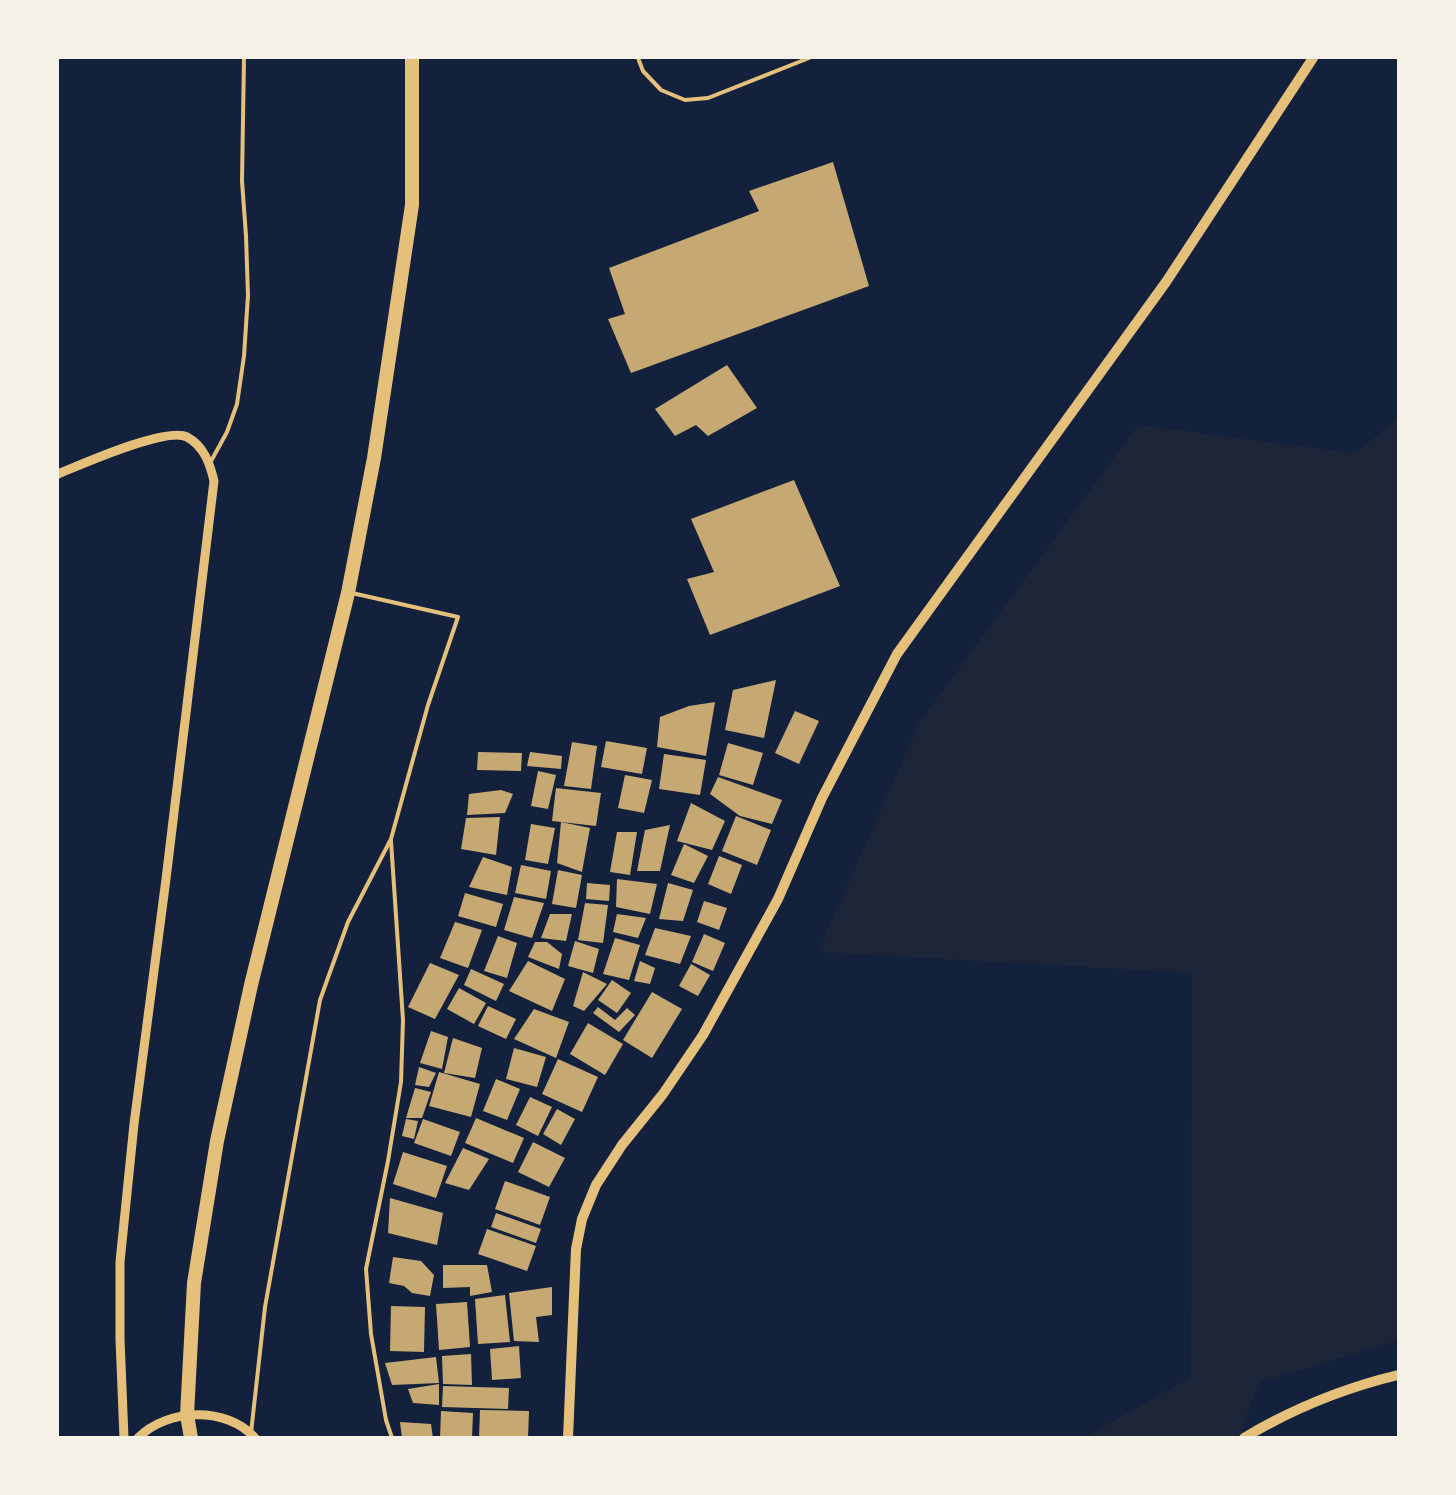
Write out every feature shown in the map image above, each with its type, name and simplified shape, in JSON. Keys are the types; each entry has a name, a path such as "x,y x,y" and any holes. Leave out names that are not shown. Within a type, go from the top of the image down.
{"highway":[{"path":"191,1438 187,1415 194,1283 217,1141 251,985 348,592 374,458 412,205 412,58"}],"main road":[{"path":"568,1438 576,1249 582,1219 596,1185 622,1145 663,1094 703,1035 778,899 822,798 897,654 1166,282 1313,58"},
{"path":"1244,1438 1297,1409 1350,1389 1398,1374"}],"street":[{"path":"58,474 140,442 168,435 186,436 200,448 210,463 214,481 166,879 134,1124 120,1262 120,1339 124,1438"},
{"path":"138,1438 142,1433 163,1420 187,1415 210,1415 232,1421 253,1435"}],"lane":[{"path":"210,463 227,432 237,404 244,356 248,295 242,181 244,58"},
{"path":"638,58 642,71 661,90 684,100 708,98 809,58"},
{"path":"253,1435 266,1307 320,1000 348,922 391,838 428,705 458,617 348,592"},
{"path":"391,838 402,1020 401,1082 388,1161 366,1269 371,1334 386,1420 392,1438"}],"shaded area":[{"path":"1398,419 1398,1341 1260,1382 1238,1437 1085,1437 1191,1377 1192,973 818,952 919,723 1138,425 1355,453"}],"building":[{"path":"833,162 869,286 631,373 608,319 625,314 609,268 759,211 749,191"},
{"path":"727,365 757,408 708,436 696,425 675,436 655,409"},
{"path":"794,480 840,586 710,635 687,579 714,572 691,519"},
{"path":"776,680 764,738 725,730 733,690"},
{"path":"715,702 706,756 657,747 660,717 689,706"},
{"path":"795,711 819,721 799,764 775,753"},
{"path":"606,741 647,748 642,774 601,767"},
{"path":"572,742 597,746 591,789 564,786"},
{"path":"728,743 763,753 753,785 719,775"},
{"path":"478,752 522,753 521,771 477,770"},
{"path":"530,752 562,756 561,769 527,766"},
{"path":"664,754 706,760 700,795 659,789"},
{"path":"538,771 556,775 548,809 531,806"},
{"path":"625,775 652,780 644,813 618,808"},
{"path":"718,777 782,800 772,824 740,816 710,794"},
{"path":"556,788 601,793 596,826 552,821"},
{"path":"501,790 513,794 505,813 467,815 469,794"},
{"path":"691,803 725,821 712,850 677,841"},
{"path":"736,816 771,830 757,865 722,851"},
{"path":"500,817 496,855 461,849 466,818"},
{"path":"561,822 590,828 582,872 557,863"},
{"path":"531,824 555,828 548,864 525,860"},
{"path":"670,825 660,871 637,871 645,830"},
{"path":"617,832 637,832 630,875 610,872"},
{"path":"684,844 708,856 694,883 671,875"},
{"path":"719,856 742,865 731,894 708,884"},
{"path":"483,857 512,867 507,895 469,887"},
{"path":"521,865 551,871 546,899 515,893"},
{"path":"558,870 582,875 576,908 552,904"},
{"path":"617,879 657,884 650,914 616,907"},
{"path":"587,883 610,885 609,901 586,899"},
{"path":"668,883 693,890 683,921 659,919"},
{"path":"465,893 503,904 496,927 458,916"},
{"path":"514,897 544,903 532,938 504,930"},
{"path":"704,901 727,908 719,930 697,922"},
{"path":"585,903 608,905 603,943 578,940"},
{"path":"550,914 572,914 566,941 541,938"},
{"path":"617,914 646,918 638,938 613,932"},
{"path":"455,922 482,930 468,968 440,958"},
{"path":"655,928 691,936 680,964 645,955"},
{"path":"704,934 725,943 713,971 692,962"},
{"path":"498,936 517,943 507,978 484,971"},
{"path":"615,938 640,945 629,980 603,974"},
{"path":"575,941 599,949 593,973 568,966"},
{"path":"535,942 547,942 562,954 559,969 528,957"},
{"path":"528,961 565,979 552,1011 509,991"},
{"path":"640,961 655,968 650,984 634,981"},
{"path":"430,963 459,975 435,1019 408,1007"},
{"path":"691,964 710,975 698,996 679,986"},
{"path":"471,969 504,984 496,1001 464,985"},
{"path":"583,972 607,984 584,1011 573,1006"},
{"path":"612,980 631,993 617,1013 598,1000"},
{"path":"459,988 486,1003 474,1024 447,1009"},
{"path":"652,992 682,1009 652,1058 623,1040"},
{"path":"488,1006 516,1019 506,1039 478,1026"},
{"path":"598,1007 615,1020 627,1008 635,1015 619,1032 593,1013"},
{"path":"534,1009 569,1022 556,1058 514,1039"},
{"path":"588,1023 623,1044 605,1075 570,1054"},
{"path":"431,1031 448,1037 442,1069 420,1063"},
{"path":"453,1038 482,1048 475,1078 444,1073"},
{"path":"514,1048 546,1057 537,1087 506,1079"},
{"path":"558,1059 598,1077 582,1112 542,1094"},
{"path":"419,1067 436,1073 429,1087 415,1085"},
{"path":"439,1072 480,1084 471,1117 429,1106"},
{"path":"496,1079 520,1089 507,1120 483,1111"},
{"path":"415,1088 431,1092 422,1118 406,1118"},
{"path":"530,1097 552,1107 538,1136 516,1125"},
{"path":"557,1109 575,1119 561,1145 543,1134"},
{"path":"476,1118 524,1138 513,1163 465,1143"},
{"path":"406,1119 418,1121 414,1139 402,1136"},
{"path":"423,1119 460,1132 451,1156 414,1143"},
{"path":"533,1142 565,1158 549,1187 518,1172"},
{"path":"463,1148 489,1159 469,1190 445,1183"},
{"path":"403,1152 447,1166 436,1198 393,1184"},
{"path":"505,1181 550,1197 540,1225 495,1209"},
{"path":"390,1198 443,1213 437,1245 388,1233"},
{"path":"496,1213 541,1229 536,1243 491,1227"},
{"path":"487,1229 536,1246 527,1271 478,1254"},
{"path":"393,1257 421,1261 434,1275 430,1296 412,1293 404,1286 389,1283"},
{"path":"443,1265 487,1265 492,1292 470,1296 470,1287 443,1288"},
{"path":"552,1287 552,1315 536,1317 539,1342 514,1341 509,1293"},
{"path":"505,1295 510,1342 478,1344 475,1299"},
{"path":"467,1302 470,1347 439,1350 436,1304"},
{"path":"391,1306 425,1307 424,1352 390,1351"},
{"path":"519,1346 521,1378 492,1380 490,1349"},
{"path":"471,1354 472,1385 443,1384 442,1356"},
{"path":"436,1357 439,1383 392,1385 385,1363"},
{"path":"439,1384 439,1405 413,1403 408,1389"},
{"path":"443,1386 509,1388 508,1409 442,1407"},
{"path":"480,1410 529,1411 528,1438 479,1438"},
{"path":"441,1411 473,1413 472,1438 440,1438"},
{"path":"400,1422 431,1424 433,1438 402,1438"}]}
